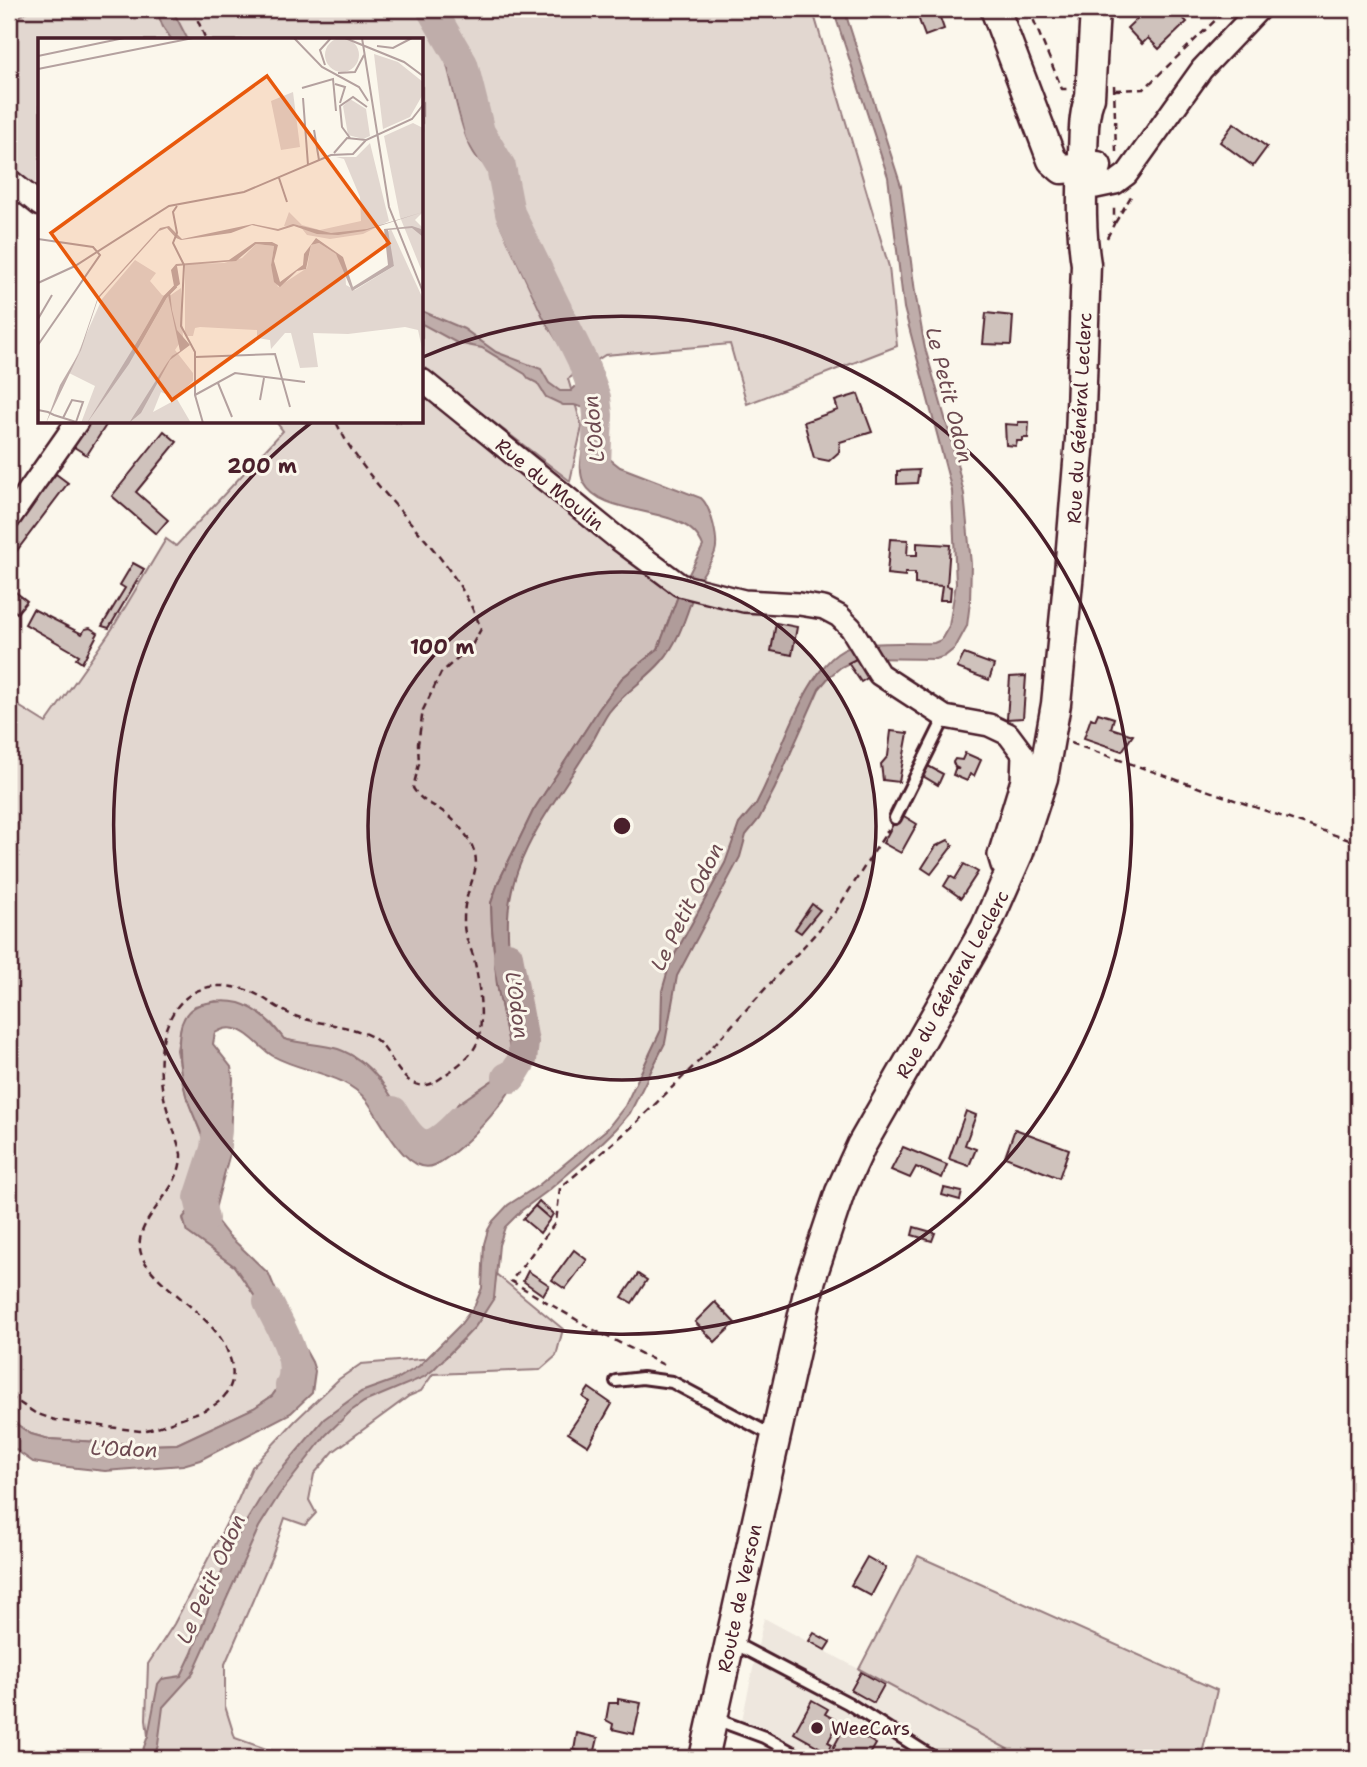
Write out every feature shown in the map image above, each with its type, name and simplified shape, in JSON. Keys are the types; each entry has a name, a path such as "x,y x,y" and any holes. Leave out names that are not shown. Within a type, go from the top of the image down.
{"main road":[{"path":"995,9 1052,159 1062,169 1090,177"},
{"name":"Rue du Général Leclerc","path":"775,1437 811,1279 840,1192 1016,873 1051,738 1065,624 1080,439 1086,264 1093,236 1090,177 1095,9"},
{"name":"Route de Verson","path":"704,1758 775,1437"}],"street":[{"path":"1090,177 1135,160 1202,69 1259,9"},
{"path":"9,180 38,203"},
{"name":"Rue du Moulin","path":"424,382 617,538 680,585 744,601 824,608 839,616 851,628 879,674 945,717"},
{"path":"9,519 76,424"},
{"path":"945,717 989,725 1008,734 1023,754 1022,780 999,855 1002,865 1016,873"}],"lane":[{"path":"895,818 945,717"},
{"path":"616,1381 642,1378 672,1382 775,1437"},
{"path":"730,1641 848,1703 934,1758"},
{"path":"713,1718 764,1737 803,1758"}],"path":[{"path":"193,9 205,38"},
{"path":"1029,9 1062,89 1094,92 1143,89 1227,9"},
{"path":"9,1396 35,1413 55,1420 140,1431 154,1429 210,1409 222,1400 228,1391 233,1369 220,1336 200,1312 155,1276 143,1261 140,1249 144,1228 176,1181 181,1164 181,1154 160,1074 167,1026 180,1001 198,989 210,986 253,992 298,1017 369,1035 383,1046 404,1076 417,1084 429,1085 443,1077 464,1060 477,1044 480,1022 477,974 465,934 464,920 466,900 477,859 469,841 447,814 424,802 413,788 419,764 418,744 423,710 441,673 472,645 481,629 471,601 446,563 362,466 337,424"},
{"path":"1051,738 1358,844"},
{"path":"688,1391 682,1375 594,1330 511,1281 556,1222 560,1188 633,1126 704,1056 836,911 895,818"}],"shaded area":[{"path":"31,9 809,9 815,18 889,267 897,346 747,404 730,344 605,355 568,379 582,427 570,481 424,369 424,38 38,38 38,195 22,183 9,166 9,23"},
{"path":"424,393 678,596 658,649 622,678 599,709 533,811 499,881 491,903 492,928 497,984 511,1054 505,1067 493,1080 458,1104 428,1146 420,1146 379,1078 284,1039 272,1024 250,1007 216,1001 195,1006 181,1027 177,1050 186,1095 209,1154 209,1172 194,1205 183,1218 187,1232 234,1266 288,1345 288,1365 282,1382 272,1396 254,1408 177,1444 148,1445 49,1439 31,1434 9,1419 9,700 46,723 112,629 166,539 176,546 283,431 278,424 424,424"},
{"path":"496,1274 563,1329 556,1356 540,1370 433,1374 421,1391 409,1396 334,1451 314,1474 309,1500 316,1513 305,1525 285,1518 272,1556 225,1664 225,1706 235,1738 272,1751 281,1758 154,1758 156,1753 148,1736 146,1720 148,1664 174,1624 235,1507 252,1467 339,1379 361,1364 446,1357 480,1320 491,1299"},
{"path":"918,1556 1217,1690 1201,1758 1024,1758 859,1669"},
{"path":"764,1618 1024,1758 783,1758 785,1754 739,1734"}],"water":[{"path":"156,9 172,9 187,38 171,38"},
{"path":"413,9 430,9 464,72 486,143 516,221 585,375 594,429 602,453 620,467 701,498 713,524 715,552 697,585 683,624 669,652 656,668 609,712 526,850 511,893 508,934 526,1053 523,1066 504,1099 461,1147 435,1165 425,1167 415,1163 396,1145 358,1091 335,1078 273,1056 240,1031 227,1028 215,1033 213,1044 231,1067 233,1079 229,1156 215,1209 217,1221 269,1274 285,1313 312,1362 315,1371 312,1393 291,1413 200,1460 183,1465 105,1471 33,1462 9,1445 9,1419 31,1434 49,1439 148,1445 177,1444 254,1408 272,1396 282,1382 288,1365 288,1345 234,1266 187,1232 183,1218 202,1190 209,1172 208,1153 186,1095 181,1071 179,1039 184,1018 189,1011 202,1004 220,1001 239,1003 259,1013 284,1039 332,1047 353,1056 366,1065 387,1090 420,1146 428,1146 458,1104 493,1080 505,1067 511,1054 497,984 492,928 491,903 499,881 533,811 599,709 622,678 658,649 678,596 703,546 694,532 680,523 664,516 626,508 594,495 581,476 585,408 563,405 546,397 537,383 482,348 457,343 424,325 424,312 464,329 496,352 541,369 549,383 560,391 571,391 576,386 577,373 545,321 499,222 497,189 488,167 477,157 468,142 445,57 438,38 424,17"},
{"path":"833,9 844,9 901,186 925,348 964,494 971,564 967,626 955,648 945,656 936,659 859,658 841,667 819,689 775,788 759,819 746,835 740,857 677,976 665,1043 630,1113 584,1160 505,1227 499,1245 494,1298 475,1327 424,1377 364,1402 351,1411 326,1435 279,1495 259,1527 192,1675 163,1707 154,1758 140,1758 148,1736 158,1684 162,1679 181,1676 232,1545 266,1489 324,1419 361,1392 397,1379 419,1366 460,1325 475,1305 482,1288 484,1244 493,1221 508,1205 539,1185 607,1129 625,1106 661,1030 662,991 670,963 725,863 739,824 756,804 798,708 823,667 838,653 854,646 934,643 941,640 949,626 956,584 952,491 904,308 888,177"}],"building":[{"path":"915,9 937,9 944,29 925,36"},
{"path":"1147,9 1198,9 1194,13 1191,10 1183,18 1187,22 1159,49 1148,38 1142,44 1127,28"},
{"path":"1234,123 1267,147 1253,166 1220,142"},
{"path":"986,313 1013,316 1011,345 983,344"},
{"path":"858,394 872,432 840,442 839,452 829,461 814,458 804,422 838,410 835,401"},
{"path":"1018,422 1029,422 1028,438 1017,441 1016,446 1006,445 1005,424 1018,425"},
{"path":"88,424 107,424 87,455 74,447"},
{"path":"164,431 177,442 136,492 168,520 156,534 112,496"},
{"path":"919,470 917,483 897,484 897,471"},
{"path":"56,474 68,483 9,561 9,534"},
{"path":"890,539 908,540 907,555 917,555 917,543 950,545 947,586 951,587 950,600 940,600 942,586 915,584 915,573 905,573 905,576 887,574"},
{"path":"133,563 144,569 109,628 102,626 125,588 120,585"},
{"path":"9,587 27,601 17,613 9,606"},
{"path":"33,609 82,634 85,629 90,628 98,633 82,663 76,659 79,655 25,624"},
{"path":"776,623 797,627 792,655 771,651"},
{"path":"964,654 994,665 989,680 957,668"},
{"path":"858,658 869,677 861,682 848,663"},
{"path":"1026,676 1023,718 1007,719 1010,677"},
{"path":"1098,713 1114,718 1111,728 1133,735 1122,751 1084,738 1091,718 1095,720"},
{"path":"891,731 908,733 899,782 883,780 881,764 888,756"},
{"path":"965,753 981,760 974,776 970,774 967,781 953,775 955,769 959,769 953,762 955,759 962,760"},
{"path":"928,766 943,774 938,785 923,776"},
{"path":"899,813 917,824 901,853 883,843"},
{"path":"948,840 953,845 931,874 922,868 936,846"},
{"path":"964,864 978,872 961,898 944,886 950,876 955,879"},
{"path":"812,904 820,910 801,933 795,929"},
{"path":"966,1111 976,1115 965,1145 976,1149 969,1166 949,1159"},
{"path":"1015,1129 1069,1149 1059,1178 1005,1157"},
{"path":"903,1147 947,1165 942,1178 916,1167 910,1178 891,1170"},
{"path":"944,1188 962,1192 960,1200 942,1195"},
{"path":"539,1201 553,1214 550,1219 535,1206"},
{"path":"535,1206 550,1219 540,1233 523,1219"},
{"path":"914,1227 935,1233 932,1241 912,1235"},
{"path":"574,1250 587,1260 565,1289 552,1280"},
{"path":"528,1271 549,1285 543,1295 523,1281"},
{"path":"638,1274 647,1280 632,1303 622,1297"},
{"path":"715,1302 735,1323 715,1342 695,1322"},
{"path":"589,1388 612,1404 588,1446 568,1433 589,1402 583,1397"},
{"path":"867,1557 886,1568 871,1596 851,1585"},
{"path":"814,1633 830,1642 825,1650 809,1641"},
{"path":"861,1672 884,1685 874,1703 851,1690"},
{"path":"618,1699 641,1703 634,1734 612,1729 613,1724 606,1720 609,1703 618,1703"},
{"name":"WeeCars","path":"812,1700 828,1709 825,1714 839,1722 828,1742 832,1744 828,1752 794,1733"},
{"path":"845,1726 876,1744 868,1758 838,1758 830,1754"},
{"path":"577,1733 598,1738 594,1755 574,1750"}],"waterway":[{"name":"L'Odon","path":"431,9 463,64 480,132 501,167 510,213 582,360 596,398 596,465 601,476"},
{"name":"L'Odon","path":"507,1077 511,1078 522,1060 524,1042 508,956"},
{"name":"L'Odon","path":"393,1111 409,1134 423,1144 439,1140 461,1120"},
{"name":"L'Odon","path":"204,1219 199,1198 215,1149 217,1129"},
{"name":"L'Odon","path":"268,1302 292,1354 294,1365 290,1386"}],"place":[{"name":"WeeCars","path":"817,1728"}],"water label":[{"name":"Le Petit Odon","path":"949,395"},
{"name":"Le Petit Odon","path":"687,907"},
{"name":"Le Petit Odon","path":"211,1579"}]}
